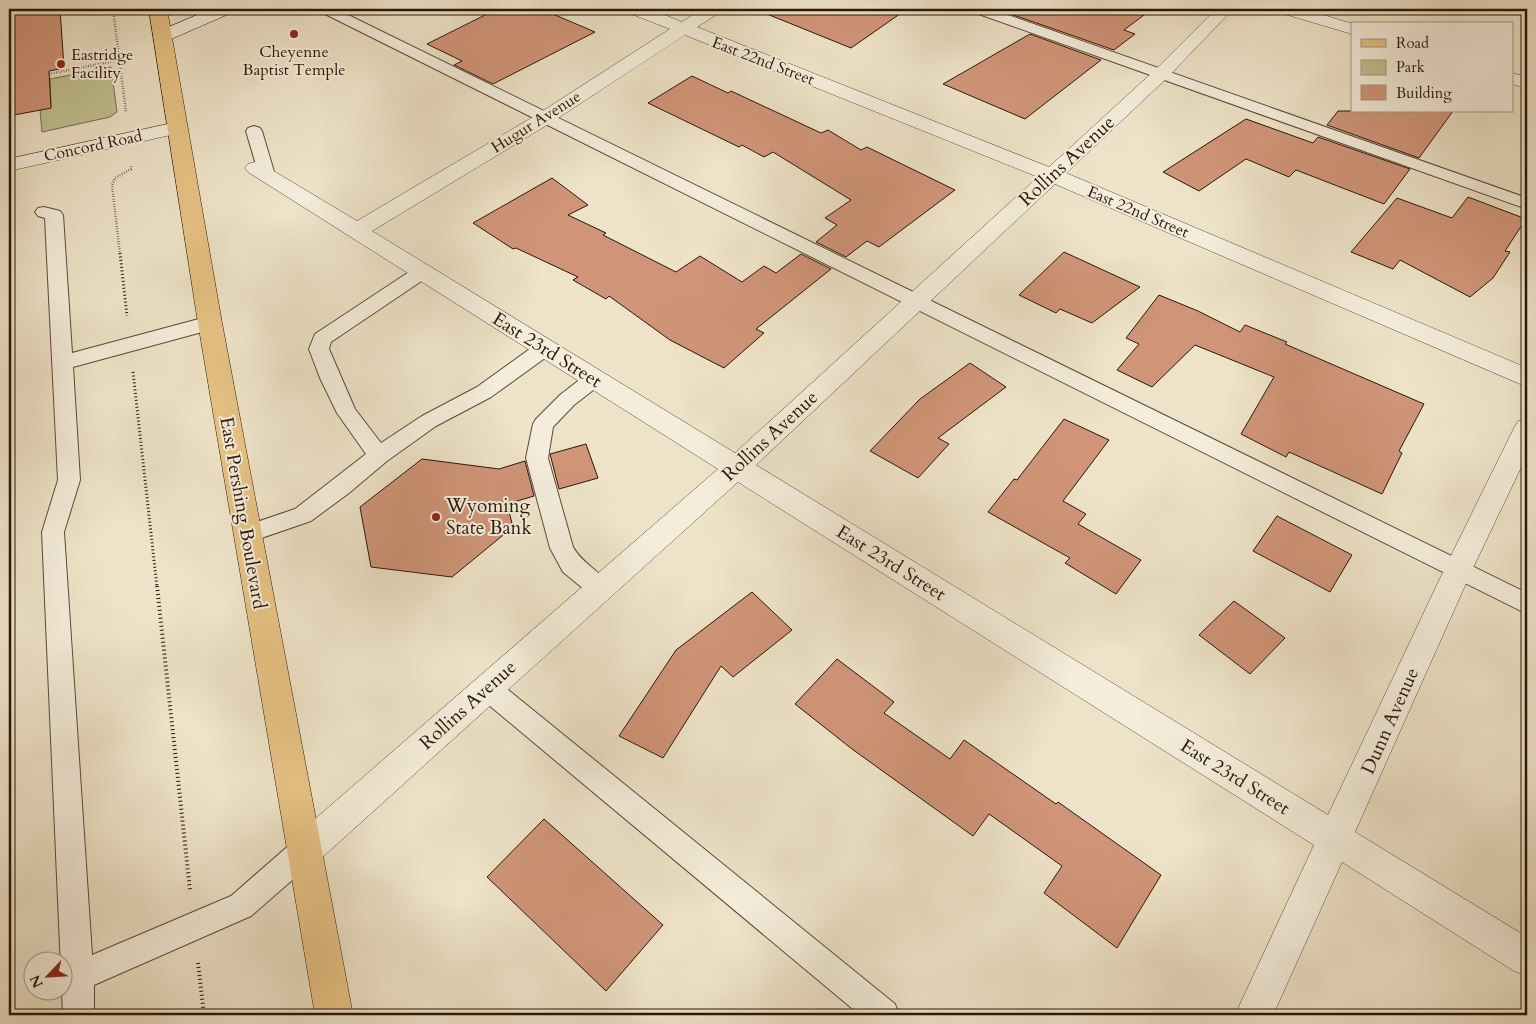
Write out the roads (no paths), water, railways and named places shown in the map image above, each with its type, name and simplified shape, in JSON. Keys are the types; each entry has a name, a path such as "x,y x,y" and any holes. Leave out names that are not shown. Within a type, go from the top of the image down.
{"main road":[{"name":"East Pershing Boulevard","path":"158,9 210,323 334,1015"}],"street":[{"path":"163,36 225,9"},
{"name":"East 22nd Street","path":"635,9 681,29 1052,175 1527,378"},
{"name":"Hugur Avenue","path":"356,231 545,118 713,9"},
{"name":"Rollins Avenue","path":"304,851 737,467 1161,74 1225,9"},
{"path":"1287,9 1351,29"},
{"path":"1514,79 1527,83"},
{"name":"Concord Road","path":"9,165 177,128"},
{"name":"East 23rd Street","path":"261,172 1527,958"},
{"name":"Dunn Avenue","path":"1254,1015 1336,840 1458,570 1527,428"}],"lane":[{"path":"326,9 1527,604"},
{"path":"978,9 1527,204"},
{"path":"254,131 261,172"},
{"path":"44,212 54,215 69,480 54,532 79,1015"},
{"path":"379,455 347,413 330,378 320,349 322,339 422,272"},
{"path":"62,363 210,323"},
{"path":"247,534 303,515 341,487 379,455 430,422 484,392 545,348"},
{"path":"594,379 567,400 543,424 537,458 562,548 571,565 599,588"},
{"path":"487,688 884,1015"},
{"path":"78,976 241,906 304,851"}],"place":[{"name":"Cheyenne Baptist Temple","path":"294,34"},
{"name":"Eastridge Facility","path":"61,64"},
{"name":"Wyoming State Bank","path":"436,517"}]}
